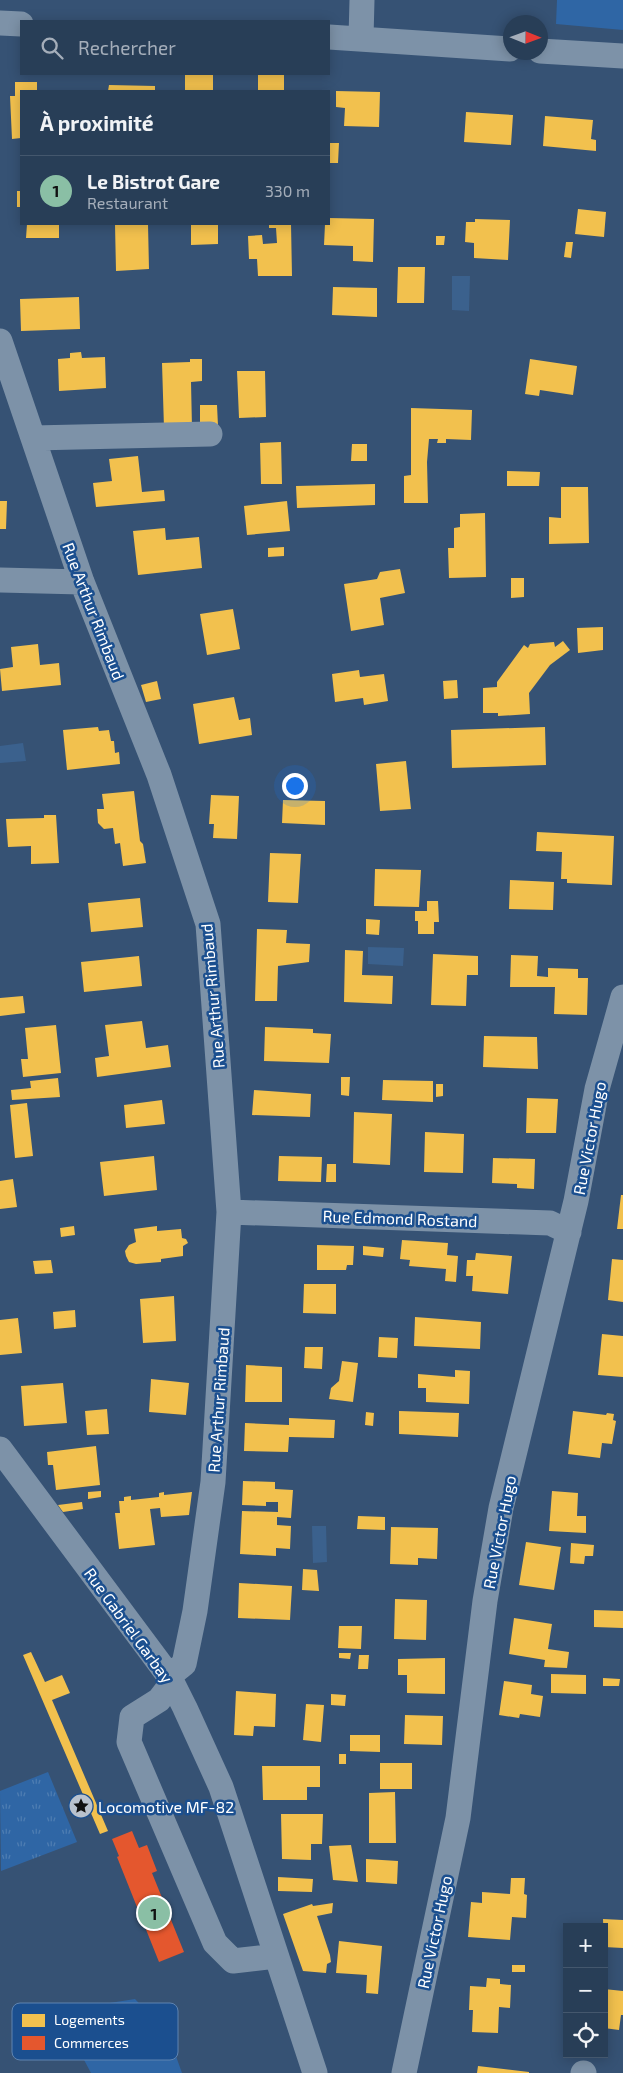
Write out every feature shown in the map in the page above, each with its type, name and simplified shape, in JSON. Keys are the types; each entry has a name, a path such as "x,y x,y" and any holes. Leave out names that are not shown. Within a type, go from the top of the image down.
{"street":[{"path":"361,38 362,0"},
{"path":"0,23 20,24"},
{"path":"330,37 503,48"},
{"path":"548,51 623,56"},
{"name":"Rue Arthur Rimbaud","path":"0,342 82,582 159,774 208,924 229,1212 213,1482 195,1611 184,1664 170,1680 159,1700 132,1717 129,1742 215,1943 232,1961 276,1956"},
{"path":"33,438 210,434"},
{"path":"0,580 82,582"},
{"name":"Rue Victor Hugo","path":"404,2073 458,1818 485,1601 501,1508 569,1232 596,1089 623,998"},
{"name":"Rue Edmond Rostand","path":"229,1212 550,1223 569,1232"},
{"name":"Rue Gabriel Garbay","path":"0,1449 170,1680 186,1708 221,1787 315,2073"}],"green space":[{"path":"557,0 623,0 623,30 556,24"},
{"path":"48,1772 77,1842 1,1871 0,1791"},
{"path":"135,1999 139,2003 109,2003"},
{"path":"84,2060 177,2060 182,2073 91,2073"}],"shaded area":[{"path":"452,276 470,276 469,311 452,310"},
{"path":"23,743 26,761 0,763 0,746"},
{"path":"368,947 404,948 403,966 368,964"},
{"path":"312,1526 326,1526 327,1562 313,1563"}],"building: Logements":[{"path":"185,75 213,75 213,90 185,90"},
{"path":"258,75 284,75 284,90 258,90"},
{"path":"15,82 37,82 37,90 20,90 20,138 12,139 10,96 15,96"},
{"path":"109,85 155,86 155,90 108,90"},
{"path":"336,91 380,92 379,127 344,126 345,108 336,107"},
{"path":"466,112 513,115 511,145 464,142"},
{"path":"545,116 593,120 591,139 596,140 596,151 543,146"},
{"path":"330,143 339,143 338,163 330,163"},
{"path":"17,191 20,191 20,207 17,207"},
{"path":"578,209 606,212 604,237 575,234"},
{"path":"330,218 374,219 373,262 353,261 353,246 324,245 325,225 330,225"},
{"path":"475,219 510,220 508,260 474,258 474,243 465,242 466,222 475,222"},
{"path":"27,225 59,225 59,238 26,238"},
{"path":"115,225 148,225 149,269 116,271"},
{"path":"191,225 218,225 218,244 191,245"},
{"path":"269,225 291,225 292,276 258,276 257,259 249,259 248,236 262,235 263,244 277,243 276,228 269,228"},
{"path":"436,236 445,236 444,245 436,245"},
{"path":"566,242 573,242 571,258 564,257"},
{"path":"398,267 425,267 424,303 397,303"},
{"path":"333,287 377,288 377,317 332,315"},
{"path":"79,297 80,329 21,331 20,299"},
{"path":"81,352 82,358 105,357 106,388 59,391 58,359 70,358 70,353"},
{"path":"190,359 202,359 202,381 191,382 192,428 164,428 162,363 190,362"},
{"path":"530,359 577,366 573,395 540,390 539,396 525,394"},
{"path":"237,371 265,371 266,417 239,418"},
{"path":"200,405 217,405 218,426 200,426"},
{"path":"411,408 472,410 471,440 446,439 446,443 437,443 438,439 429,439 427,462 428,503 404,503 404,476 411,475"},
{"path":"281,442 282,484 261,484 260,443"},
{"path":"352,444 367,444 367,461 351,461"},
{"path":"138,456 142,492 164,490 165,501 96,507 93,483 112,481 109,459"},
{"path":"507,471 540,472 539,486 507,486"},
{"path":"375,484 375,505 297,508 296,486"},
{"path":"561,487 588,487 589,543 549,544 549,517 561,518"},
{"path":"0,501 7,501 6,529 0,529"},
{"path":"287,501 290,531 247,535 244,506"},
{"path":"485,513 486,577 449,578 448,548 454,548 454,528 460,527 460,514"},
{"path":"165,528 166,540 199,537 202,568 138,575 133,531"},
{"path":"284,547 284,556 268,557 268,548"},
{"path":"400,569 405,593 380,598 384,625 351,631 344,584 377,579 380,572"},
{"path":"511,578 524,578 524,597 511,598"},
{"path":"233,609 240,649 207,655 200,614"},
{"path":"603,627 603,650 578,653 577,628"},
{"path":"563,641 570,650 550,665 529,693 530,714 498,716 498,713 483,713 483,688 497,687 497,682 524,645 528,648 530,644 554,642 555,647"},
{"path":"38,644 40,665 59,663 61,685 2,691 0,669 13,667 11,647"},
{"path":"359,670 360,677 384,674 388,701 364,705 363,698 335,702 332,674"},
{"path":"457,680 458,698 444,699 443,681"},
{"path":"157,681 161,699 146,702 141,685"},
{"path":"234,697 239,720 250,718 252,735 199,744 193,704"},
{"path":"98,727 99,731 109,730 111,741 114,741 115,753 119,752 120,764 67,770 63,730"},
{"path":"545,727 546,765 452,768 451,730"},
{"path":"406,761 411,809 380,811 376,764"},
{"path":"134,791 140,841 143,844 146,863 123,866 120,843 115,844 113,828 104,829 98,823 97,809 104,809 102,794"},
{"path":"211,795 239,796 237,839 213,838 214,824 209,824"},
{"path":"283,800 325,801 325,825 282,823"},
{"path":"44,815 56,815 59,863 31,864 31,846 8,847 6,819 44,818"},
{"path":"537,832 614,836 612,885 567,883 567,879 561,879 562,852 536,851"},
{"path":"270,853 301,854 298,903 268,902"},
{"path":"375,869 421,870 419,907 374,906"},
{"path":"510,880 554,882 553,910 509,909"},
{"path":"140,898 143,927 91,932 88,903"},
{"path":"427,901 438,901 439,922 434,922 434,934 418,934 418,921 415,921 415,911 427,911"},
{"path":"366,919 380,920 379,935 366,934"},
{"path":"257,929 287,930 286,943 310,944 309,962 278,966 277,1001 255,1001"},
{"path":"345,950 363,951 362,975 393,976 392,1004 344,1002"},
{"path":"433,954 478,956 478,975 467,975 466,1006 431,1005"},
{"path":"511,955 538,956 537,976 548,977 548,968 578,969 578,978 588,978 587,1015 554,1014 555,987 510,987"},
{"path":"139,956 142,986 84,992 81,962"},
{"path":"23,996 25,1013 0,1016 0,998"},
{"path":"142,1021 146,1048 168,1045 171,1067 97,1077 95,1058 109,1056 105,1025"},
{"path":"56,1025 61,1073 23,1077 21,1059 28,1059 25,1028"},
{"path":"265,1027 313,1029 313,1033 331,1034 329,1063 264,1061"},
{"path":"484,1036 537,1037 538,1069 483,1067"},
{"path":"341,1077 350,1077 349,1096 341,1095"},
{"path":"58,1078 60,1097 12,1100 11,1090 31,1088 30,1081"},
{"path":"383,1080 433,1081 433,1102 382,1100"},
{"path":"436,1084 443,1084 443,1096 436,1097"},
{"path":"254,1090 311,1094 310,1117 252,1115"},
{"path":"527,1098 558,1099 556,1133 526,1133"},
{"path":"162,1100 165,1124 126,1128 124,1105"},
{"path":"27,1103 33,1156 15,1158 10,1105"},
{"path":"354,1112 392,1114 390,1165 353,1163"},
{"path":"425,1132 464,1134 463,1173 424,1172"},
{"path":"154,1156 157,1190 104,1196 100,1162"},
{"path":"279,1156 322,1157 321,1182 278,1181"},
{"path":"493,1158 535,1159 534,1189 517,1188 517,1184 492,1183"},
{"path":"327,1164 336,1164 336,1182 326,1182"},
{"path":"13,1179 17,1207 0,1209 0,1181"},
{"path":"621,1195 623,1195 623,1229 617,1229"},
{"path":"74,1226 75,1235 61,1237 60,1228"},
{"path":"157,1226 157,1231 181,1229 182,1238 186,1239 188,1243 183,1246 183,1256 161,1259 161,1262 136,1264 129,1262 125,1251 129,1245 136,1242 134,1229"},
{"path":"402,1240 448,1243 447,1255 458,1256 456,1282 445,1281 446,1269 409,1266 410,1260 400,1259"},
{"path":"317,1245 354,1246 353,1265 347,1265 346,1270 317,1270"},
{"path":"363,1246 384,1248 383,1257 363,1255"},
{"path":"476,1253 512,1256 508,1294 472,1291 473,1276 466,1276 467,1260 475,1260"},
{"path":"612,1259 623,1260 623,1302 608,1300"},
{"path":"51,1260 53,1273 35,1274 33,1261"},
{"path":"304,1284 336,1284 336,1314 303,1313"},
{"path":"174,1296 176,1341 143,1343 140,1299"},
{"path":"75,1310 76,1327 54,1329 53,1312"},
{"path":"415,1317 481,1322 480,1349 414,1346"},
{"path":"18,1318 22,1353 0,1355 0,1320"},
{"path":"602,1334 623,1336 623,1377 598,1375"},
{"path":"379,1337 398,1338 397,1358 378,1357"},
{"path":"305,1347 323,1347 322,1369 304,1368"},
{"path":"342,1361 358,1363 353,1402 329,1399 331,1388 339,1381"},
{"path":"246,1365 282,1367 282,1402 245,1402"},
{"path":"455,1370 470,1371 469,1404 426,1402 426,1388 418,1388 418,1374 455,1377"},
{"path":"151,1379 189,1383 186,1415 149,1412"},
{"path":"63,1383 67,1423 24,1426 21,1386"},
{"path":"107,1409 109,1434 87,1435 85,1411"},
{"path":"399,1411 459,1413 458,1437 399,1434"},
{"path":"573,1411 606,1415 607,1413 614,1414 613,1420 616,1421 612,1444 602,1443 600,1458 568,1454"},
{"path":"366,1412 374,1413 373,1426 365,1425"},
{"path":"289,1418 335,1420 334,1438 289,1437 288,1452 244,1451 245,1423 289,1425"},
{"path":"96,1446 100,1485 56,1490 53,1465 48,1465 47,1452"},
{"path":"243,1481 275,1482 275,1489 293,1490 291,1518 277,1517 277,1525 291,1526 290,1549 276,1548 276,1556 240,1554 242,1511 278,1512 278,1502 266,1502 266,1506 242,1505"},
{"path":"101,1491 101,1497 88,1499 88,1492"},
{"path":"552,1491 578,1493 577,1516 586,1516 586,1533 549,1531"},
{"path":"164,1492 164,1495 192,1492 189,1515 161,1517 160,1508 150,1509 155,1545 119,1549 115,1513 120,1513 119,1501 124,1501 124,1497 131,1496 131,1500 159,1497 159,1493"},
{"path":"82,1502 83,1509 63,1512 58,1505"},
{"path":"358,1516 385,1517 385,1530 357,1529"},
{"path":"391,1527 438,1528 437,1559 418,1558 418,1565 390,1564"},
{"path":"526,1542 561,1547 554,1590 519,1585"},
{"path":"571,1543 594,1545 593,1556 585,1556 584,1564 570,1563"},
{"path":"303,1569 317,1570 319,1591 302,1590"},
{"path":"239,1583 292,1586 290,1620 238,1618"},
{"path":"395,1599 427,1600 426,1640 394,1639"},
{"path":"594,1610 623,1611 623,1628 594,1627"},
{"path":"514,1618 552,1624 548,1649 569,1652 567,1668 544,1667 545,1660 509,1654"},
{"path":"339,1626 362,1626 361,1649 338,1648"},
{"path":"31,1652 45,1682 62,1675 70,1693 52,1700 108,1831 100,1834 23,1655"},
{"path":"339,1653 351,1653 350,1659 339,1658"},
{"path":"359,1655 369,1655 368,1669 358,1669"},
{"path":"445,1658 445,1694 407,1693 407,1675 398,1675 398,1659"},
{"path":"551,1674 586,1675 586,1694 551,1693"},
{"path":"603,1678 620,1679 619,1686 603,1686"},
{"path":"504,1681 532,1685 531,1694 543,1696 540,1717 520,1714 519,1718 499,1715"},
{"path":"236,1691 276,1694 275,1727 254,1726 253,1736 234,1735"},
{"path":"331,1694 346,1695 345,1706 331,1705"},
{"path":"306,1704 324,1705 321,1742 303,1740"},
{"path":"405,1715 443,1716 442,1745 404,1744"},
{"path":"350,1735 380,1735 380,1752 350,1751"},
{"path":"339,1754 346,1754 346,1764 339,1764"},
{"path":"380,1763 412,1763 412,1789 380,1789"},
{"path":"262,1766 320,1766 320,1787 307,1787 307,1800 263,1800"},
{"path":"395,1792 396,1843 369,1843 369,1793"},
{"path":"281,1814 323,1814 322,1844 311,1844 311,1860 282,1859"},
{"path":"351,1845 358,1882 333,1880 329,1846"},
{"path":"366,1859 398,1861 397,1884 366,1882"},
{"path":"278,1877 313,1879 312,1892 278,1891"},
{"path":"511,1878 525,1878 524,1894 527,1895 526,1918 512,1917 510,1940 468,1937 471,1902 482,1903 482,1892 510,1894"},
{"path":"333,1903 332,1913 317,1916 331,1962 327,1964 326,1973 303,1971 283,1914 312,1904 313,1906"},
{"path":"603,1919 623,1920 623,1948 608,1947 608,1923 603,1923"},
{"path":"339,1941 382,1946 378,1994 366,1993 367,1975 336,1973"},
{"path":"512,1965 525,1965 525,1972 512,1972"},
{"path":"487,1978 500,1979 500,1984 511,1985 510,2008 499,2007 498,2033 472,2032 473,2010 469,2010 470,1986 486,1987"},
{"path":"608,1989 623,1991 623,2015 621,2015 619,2030 608,2029"},
{"path":"478,2066 529,2072 529,2073 477,2073"}],"building: Commerces":[{"path":"132,1831 139,1848 147,1845 157,1871 152,1873 184,1952 159,1962 117,1857 119,1856 112,1839"}],"place":[{"name":"Locomotive MF-82","path":"81,1806"},
{"name":"Le Bistrot Gare","path":"154,1913"}]}
